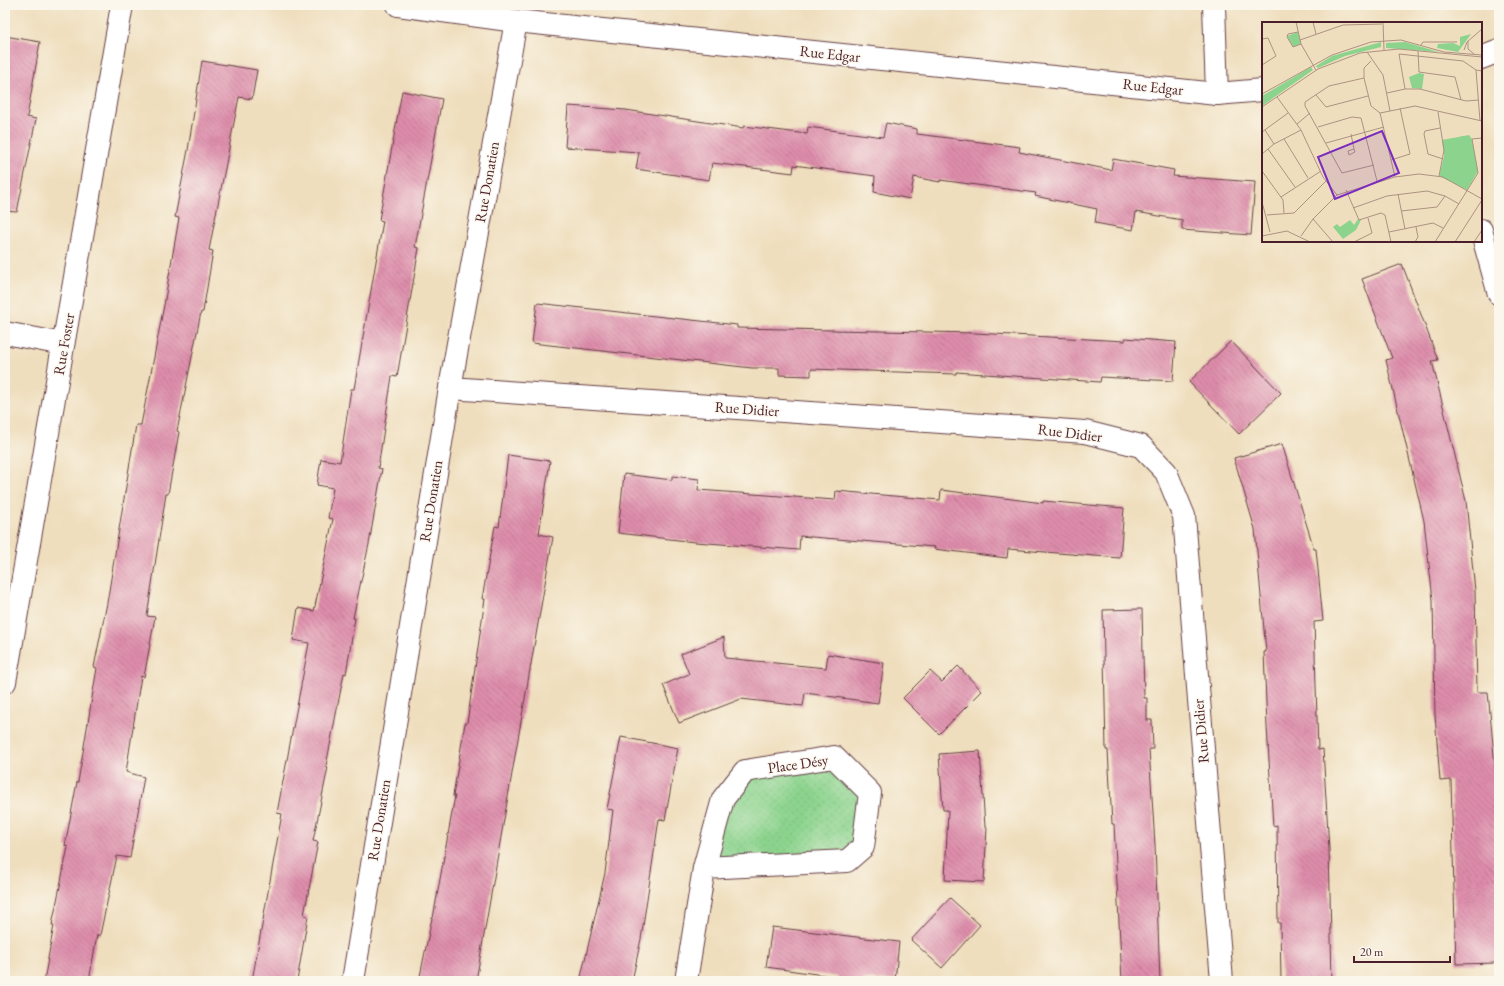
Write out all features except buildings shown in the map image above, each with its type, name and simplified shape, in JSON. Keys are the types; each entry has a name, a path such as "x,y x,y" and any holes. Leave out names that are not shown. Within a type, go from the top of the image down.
{"street":[{"name":"Rue Foster","path":"5,682 122,5"},
{"name":"Rue Edgar","path":"398,5 516,22 1217,94 1262,90"},
{"path":"1214,5 1217,94"},
{"name":"Rue Donatien","path":"353,981 450,388 516,22"},
{"path":"1482,58 1499,51"},
{"path":"1482,234 1499,294"},
{"path":"5,333 63,344"},
{"name":"Rue Didier","path":"450,388 1085,432 1141,446 1166,472 1184,516 1222,981"},
{"name":"Place Désy","path":"686,981 704,868 723,798 744,771 834,757 870,793 863,847 847,861 704,868"}],"green space":[{"path":"834,757 870,793 847,861 704,868 745,771"}]}
